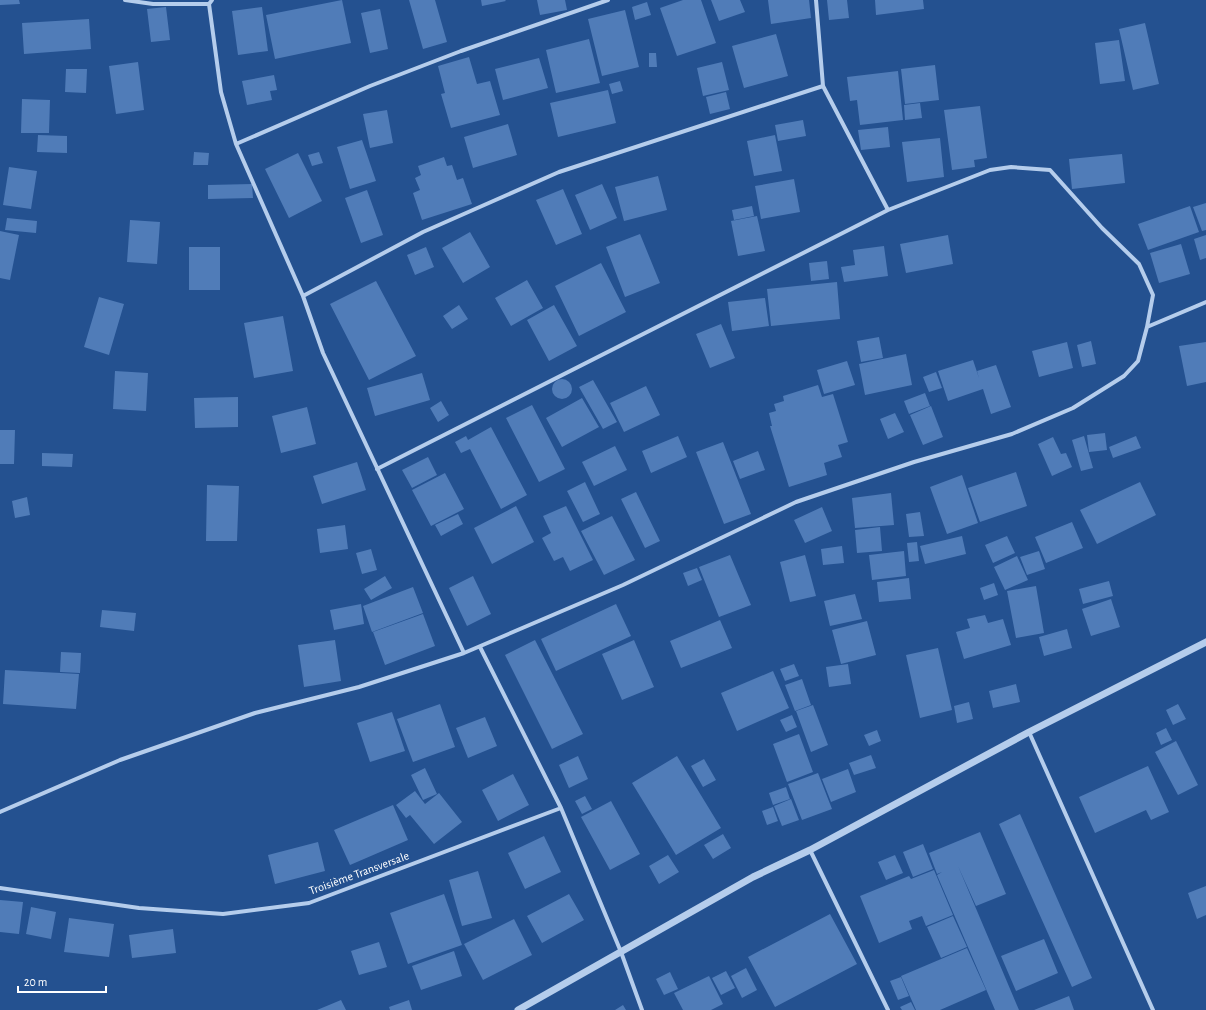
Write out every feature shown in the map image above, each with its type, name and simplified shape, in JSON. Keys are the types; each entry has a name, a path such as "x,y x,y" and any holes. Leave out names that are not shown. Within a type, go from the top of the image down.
{"street":[{"path":"125,0 153,4 209,4"},
{"path":"212,0 209,4 222,92 236,144 303,296 323,353 464,653"},
{"path":"236,144 370,86 461,51 608,0"},
{"path":"816,0 823,86 888,210"},
{"path":"303,296 424,232 559,172 823,86"},
{"path":"0,812 120,760 254,713 359,687 480,647 623,586 796,502 914,462 1012,434 1074,408 1124,376 1138,361 1147,327 1153,295 1140,264 1102,228 1050,170 1011,167 990,170 888,210 378,469"},
{"path":"1147,327 1206,302"},
{"path":"518,1010 753,877 810,850 1029,732 1206,642"},
{"path":"480,647 561,808 621,952 642,1010"},
{"path":"1029,732 1153,1010"},
{"name":"Troisième Transversale","path":"0,888 139,908 223,914 309,903 561,808"},
{"path":"810,850 888,1010"}],"building":[{"path":"0,0 19,0 20,4 0,5"},
{"path":"342,0 351,43 275,59 266,15"},
{"path":"409,0 435,0 447,42 423,49"},
{"path":"481,0 505,0 506,1 482,6"},
{"path":"537,0 565,0 567,10 540,15"},
{"path":"683,0 701,0 716,43 677,56 660,8"},
{"path":"711,0 740,0 745,12 719,21"},
{"path":"768,0 809,0 811,18 771,24"},
{"path":"827,0 847,0 849,18 829,20"},
{"path":"875,0 923,0 924,9 876,15"},
{"path":"647,2 651,15 635,20 632,7"},
{"path":"166,7 170,40 151,42 147,9"},
{"path":"262,7 268,51 238,55 232,11"},
{"path":"380,9 388,49 370,53 361,13"},
{"path":"625,10 639,67 602,76 588,19"},
{"path":"89,19 91,49 24,54 22,23"},
{"path":"1145,23 1159,84 1133,90 1119,29"},
{"path":"776,34 788,76 744,88 732,46"},
{"path":"589,39 600,83 556,93 546,50"},
{"path":"1119,40 1125,81 1100,84 1095,43"},
{"path":"649,53 656,53 657,67 649,67"},
{"path":"469,57 477,84 490,81 500,115 451,128 441,94 445,93 438,66"},
{"path":"539,58 548,88 503,100 495,69"},
{"path":"138,62 144,110 116,114 109,66"},
{"path":"722,62 729,90 703,96 697,68"},
{"path":"935,65 939,100 905,104 901,69"},
{"path":"66,69 87,69 86,93 65,92"},
{"path":"898,71 903,120 860,125 857,100 850,101 847,77"},
{"path":"274,75 277,90 270,91 272,100 247,105 242,81"},
{"path":"620,81 623,91 612,94 609,84"},
{"path":"608,90 616,123 558,137 550,103"},
{"path":"726,92 730,109 710,114 706,97"},
{"path":"22,99 50,100 49,133 21,133"},
{"path":"920,103 922,118 905,120 904,105"},
{"path":"980,106 987,158 974,160 975,167 952,170 944,110"},
{"path":"387,110 393,143 370,148 363,114"},
{"path":"803,120 806,136 778,141 775,125"},
{"path":"508,124 517,155 473,168 464,137"},
{"path":"888,127 890,147 861,150 858,130"},
{"path":"38,135 67,136 67,153 37,152"},
{"path":"775,135 782,171 754,176 747,141"},
{"path":"940,138 944,177 907,182 902,142"},
{"path":"362,140 376,181 350,189 337,147"},
{"path":"194,152 209,153 208,165 193,165"},
{"path":"319,152 323,163 312,166 308,155"},
{"path":"298,153 322,201 289,218 265,169"},
{"path":"1122,154 1125,183 1072,189 1069,159"},
{"path":"444,157 447,166 452,165 457,180 463,178 472,204 422,220 413,193 420,190 415,178 421,175 418,166"},
{"path":"9,167 37,171 31,209 3,205"},
{"path":"658,176 667,210 624,221 615,187"},
{"path":"794,179 800,212 761,219 755,186"},
{"path":"252,184 253,198 208,199 208,185"},
{"path":"602,184 617,218 590,230 575,195"},
{"path":"563,189 582,234 556,245 536,200"},
{"path":"367,190 383,235 361,243 345,198"},
{"path":"1206,203 1206,230 1202,231 1193,207"},
{"path":"752,206 754,216 734,220 732,210"},
{"path":"1190,206 1199,232 1148,250 1138,224"},
{"path":"757,216 765,251 738,256 731,221"},
{"path":"7,218 37,221 36,233 5,230"},
{"path":"130,220 160,222 157,264 127,262"},
{"path":"0,231 19,235 10,280 0,278"},
{"path":"470,232 490,267 463,283 442,248"},
{"path":"640,234 660,283 625,297 606,247"},
{"path":"948,235 953,264 906,273 900,244"},
{"path":"1206,235 1206,258 1200,260 1194,239"},
{"path":"1181,244 1190,274 1159,283 1150,253"},
{"path":"884,246 888,276 844,282 841,267 855,265 853,250"},
{"path":"189,247 220,247 220,290 189,290"},
{"path":"426,247 434,267 415,275 407,255"},
{"path":"827,261 829,279 811,281 809,263"},
{"path":"601,263 626,312 579,336 555,286"},
{"path":"527,280 543,308 511,326 495,298"},
{"path":"376,281 416,356 369,380 330,304"},
{"path":"837,282 840,319 771,326 767,289"},
{"path":"99,297 124,304 109,355 84,347"},
{"path":"765,298 769,326 732,331 728,302"},
{"path":"459,305 468,319 452,329 443,316"},
{"path":"554,305 577,346 549,361 527,320"},
{"path":"283,316 293,371 254,378 244,323"},
{"path":"721,324 735,358 710,368 696,334"},
{"path":"879,337 883,358 861,362 857,341"},
{"path":"1091,341 1096,364 1082,367 1077,345"},
{"path":"1067,342 1073,368 1039,377 1032,351"},
{"path":"1206,342 1206,382 1187,386 1179,346"},
{"path":"906,354 912,385 865,395 859,364"},
{"path":"973,360 979,378 977,371 996,365 1011,407 991,414 983,389 948,401 938,371"},
{"path":"847,361 855,385 824,394 817,370"},
{"path":"115,371 148,373 146,411 113,409"},
{"path":"936,372 942,388 929,392 923,377"},
{"path":"422,373 430,400 375,416 367,388"},
{"path":"562,379 569,382 572,389 569,396 562,399 555,396 552,389 555,382"},
{"path":"593,380 617,422 603,429 579,387"},
{"path":"818,385 822,397 833,394 848,442 838,445 842,457 824,463 827,475 789,487 770,426 772,426 769,413 776,411 774,404 784,401 783,396"},
{"path":"646,386 660,415 624,432 610,403"},
{"path":"925,393 930,406 909,414 904,401"},
{"path":"238,397 238,427 195,428 194,398"},
{"path":"582,398 599,427 562,447 546,418"},
{"path":"441,401 449,415 438,422 430,408"},
{"path":"532,405 565,469 539,482 506,418"},
{"path":"931,406 943,437 923,445 910,415"},
{"path":"307,407 316,444 281,453 272,416"},
{"path":"895,413 904,432 888,439 880,419"},
{"path":"491,427 527,495 501,509 470,449 461,453 455,442 466,436 468,440"},
{"path":"0,430 15,430 14,464 0,464"},
{"path":"1105,433 1107,450 1089,452 1087,435"},
{"path":"678,436 687,457 651,473 642,451"},
{"path":"1084,436 1093,468 1081,471 1072,440"},
{"path":"1136,436 1141,448 1113,458 1109,447"},
{"path":"1053,437 1061,454 1066,453 1072,467 1052,476 1038,444"},
{"path":"723,442 751,514 724,524 696,452"},
{"path":"615,446 627,470 594,486 582,462"},
{"path":"758,451 765,470 740,479 733,461"},
{"path":"42,453 73,454 72,467 42,466"},
{"path":"428,457 437,475 412,488 402,470"},
{"path":"357,462 366,490 322,504 313,476"},
{"path":"1016,472 1027,506 980,522 968,488"},
{"path":"445,473 464,509 431,526 412,490"},
{"path":"962,475 978,523 947,534 930,487"},
{"path":"585,482 600,514 583,522 567,491"},
{"path":"1140,482 1156,515 1097,544 1080,510"},
{"path":"207,485 239,486 237,541 206,541"},
{"path":"636,492 660,541 645,548 621,499"},
{"path":"891,493 894,525 855,528 852,498"},
{"path":"27,497 30,515 15,518 12,501"},
{"path":"516,506 534,542 492,564 474,528"},
{"path":"566,506 593,560 570,571 563,557 554,561 542,538 551,533 543,516"},
{"path":"822,507 832,531 805,543 794,520"},
{"path":"920,512 924,536 909,537 906,514"},
{"path":"458,514 463,524 441,536 435,525"},
{"path":"612,516 635,560 604,575 581,531"},
{"path":"1072,522 1083,548 1046,563 1035,537"},
{"path":"345,525 348,549 320,553 317,529"},
{"path":"880,527 882,551 857,553 855,530"},
{"path":"962,536 966,554 925,564 920,546"},
{"path":"1007,536 1015,553 993,563 985,545"},
{"path":"917,542 919,561 909,562 907,543"},
{"path":"842,546 844,563 823,565 821,549"},
{"path":"371,549 377,570 362,574 356,553"},
{"path":"904,551 906,576 872,580 869,555"},
{"path":"1039,551 1045,569 1027,575 1020,557"},
{"path":"730,555 751,605 719,617 699,567"},
{"path":"805,555 816,596 790,602 780,562"},
{"path":"1017,556 1028,580 1005,590 994,567"},
{"path":"697,568 702,580 688,586 683,573"},
{"path":"385,576 392,588 371,600 364,589"},
{"path":"473,576 491,614 467,626 449,588"},
{"path":"909,578 911,599 879,602 877,582"},
{"path":"1109,581 1113,596 1083,604 1079,589"},
{"path":"994,583 998,595 984,600 980,588"},
{"path":"1036,586 1044,633 1016,638 1007,591"},
{"path":"413,587 423,613 372,632 363,606"},
{"path":"855,594 862,619 830,626 824,601"},
{"path":"1111,599 1120,627 1091,636 1082,609"},
{"path":"361,604 364,624 334,630 330,610"},
{"path":"616,604 631,636 556,671 541,639"},
{"path":"102,610 136,613 134,631 100,627"},
{"path":"423,614 435,646 385,665 373,632"},
{"path":"985,615 988,623 1003,619 1011,645 964,659 956,632 970,628 967,619"},
{"path":"720,620 732,648 681,668 670,641"},
{"path":"867,621 876,655 841,664 832,630"},
{"path":"1067,629 1072,648 1044,656 1039,637"},
{"path":"335,640 341,681 304,687 298,645"},
{"path":"535,640 583,734 552,749 505,655"},
{"path":"634,640 654,687 622,700 602,654"},
{"path":"938,648 952,710 920,718 906,655"},
{"path":"61,652 81,653 80,673 60,672"},
{"path":"794,664 799,676 785,681 780,669"},
{"path":"848,664 851,684 829,687 826,667"},
{"path":"5,670 79,674 76,709 3,704"},
{"path":"773,671 789,708 737,731 721,693"},
{"path":"802,679 811,705 795,711 785,685"},
{"path":"1016,684 1020,702 993,708 989,691"},
{"path":"969,702 973,719 957,723 954,706"},
{"path":"440,704 455,747 413,762 397,719"},
{"path":"1178,704 1186,719 1173,725 1166,710"},
{"path":"813,705 828,745 811,752 796,711"},
{"path":"392,712 405,751 370,762 357,723"},
{"path":"792,715 797,727 786,732 780,720"},
{"path":"485,717 497,746 468,758 456,728"},
{"path":"1166,728 1172,740 1161,745 1156,733"},
{"path":"877,730 881,741 869,746 864,735"},
{"path":"799,734 813,772 787,782 773,744"},
{"path":"1176,741 1198,785 1178,795 1155,752"},
{"path":"871,755 876,768 854,775 849,763"},
{"path":"578,756 588,779 569,788 559,765"},
{"path":"677,756 721,828 676,855 632,783"},
{"path":"704,759 716,780 703,787 691,766"},
{"path":"1148,766 1169,812 1151,820 1146,810 1095,833 1079,797"},
{"path":"425,768 437,794 423,800 411,775"},
{"path":"848,769 856,792 831,802 822,779"},
{"path":"818,773 832,809 802,820 788,784"},
{"path":"513,774 529,805 498,821 482,790"},
{"path":"786,787 790,799 773,805 769,793"},
{"path":"415,791 425,804 439,793 462,822 434,844 410,815 406,818 396,805"},
{"path":"585,796 592,809 582,814 575,801"},
{"path":"791,799 799,820 782,826 774,806"},
{"path":"611,801 640,854 610,870 581,817"},
{"path":"393,805 408,840 350,865 334,830"},
{"path":"773,807 778,821 767,825 762,811"},
{"path":"1020,814 1092,978 1072,987 999,824"},
{"path":"980,832 1006,894 976,906 958,866 1019,1010 995,1010 937,875 942,872 937,874 929,853"},
{"path":"723,834 731,848 713,859 704,845"},
{"path":"544,836 561,872 525,889 508,853"},
{"path":"318,842 325,871 275,884 268,855"},
{"path":"923,844 933,869 913,877 903,852"},
{"path":"668,855 679,872 659,884 649,866"},
{"path":"895,855 903,873 886,880 878,862"},
{"path":"934,870 953,915 926,926 922,916 909,921 912,929 879,943 860,896 909,876 911,879"},
{"path":"478,871 492,918 462,926 449,880"},
{"path":"1206,886 1206,915 1197,919 1188,893"},
{"path":"444,894 462,945 408,964 390,913"},
{"path":"569,894 584,920 542,943 527,916"},
{"path":"0,900 23,902 19,934 0,932"},
{"path":"31,907 56,912 51,939 26,934"},
{"path":"830,914 857,964 775,1007 748,957"},
{"path":"953,916 967,947 941,958 927,927"},
{"path":"69,918 114,924 109,957 64,952"},
{"path":"514,919 532,955 483,980 464,944"},
{"path":"173,929 176,953 132,958 129,935"},
{"path":"1044,939 1058,973 1016,991 1001,956"},
{"path":"379,942 387,967 359,975 351,951"},
{"path":"967,948 986,990 940,1010 916,1010 901,976"},
{"path":"454,951 462,976 421,990 412,966"},
{"path":"746,968 757,990 742,998 731,976"},
{"path":"726,971 735,988 721,995 712,978"},
{"path":"670,972 678,989 664,995 656,979"},
{"path":"709,976 723,1004 711,1010 683,1010 674,993"},
{"path":"901,977 909,996 898,1000 890,981"},
{"path":"1069,996 1074,1010 1034,1010"},
{"path":"341,1000 346,1010 317,1010"},
{"path":"409,1000 412,1010 390,1010 389,1007"},
{"path":"911,1002 915,1010 902,1010 900,1007"},
{"path":"623,1005 626,1010 615,1010"}]}
